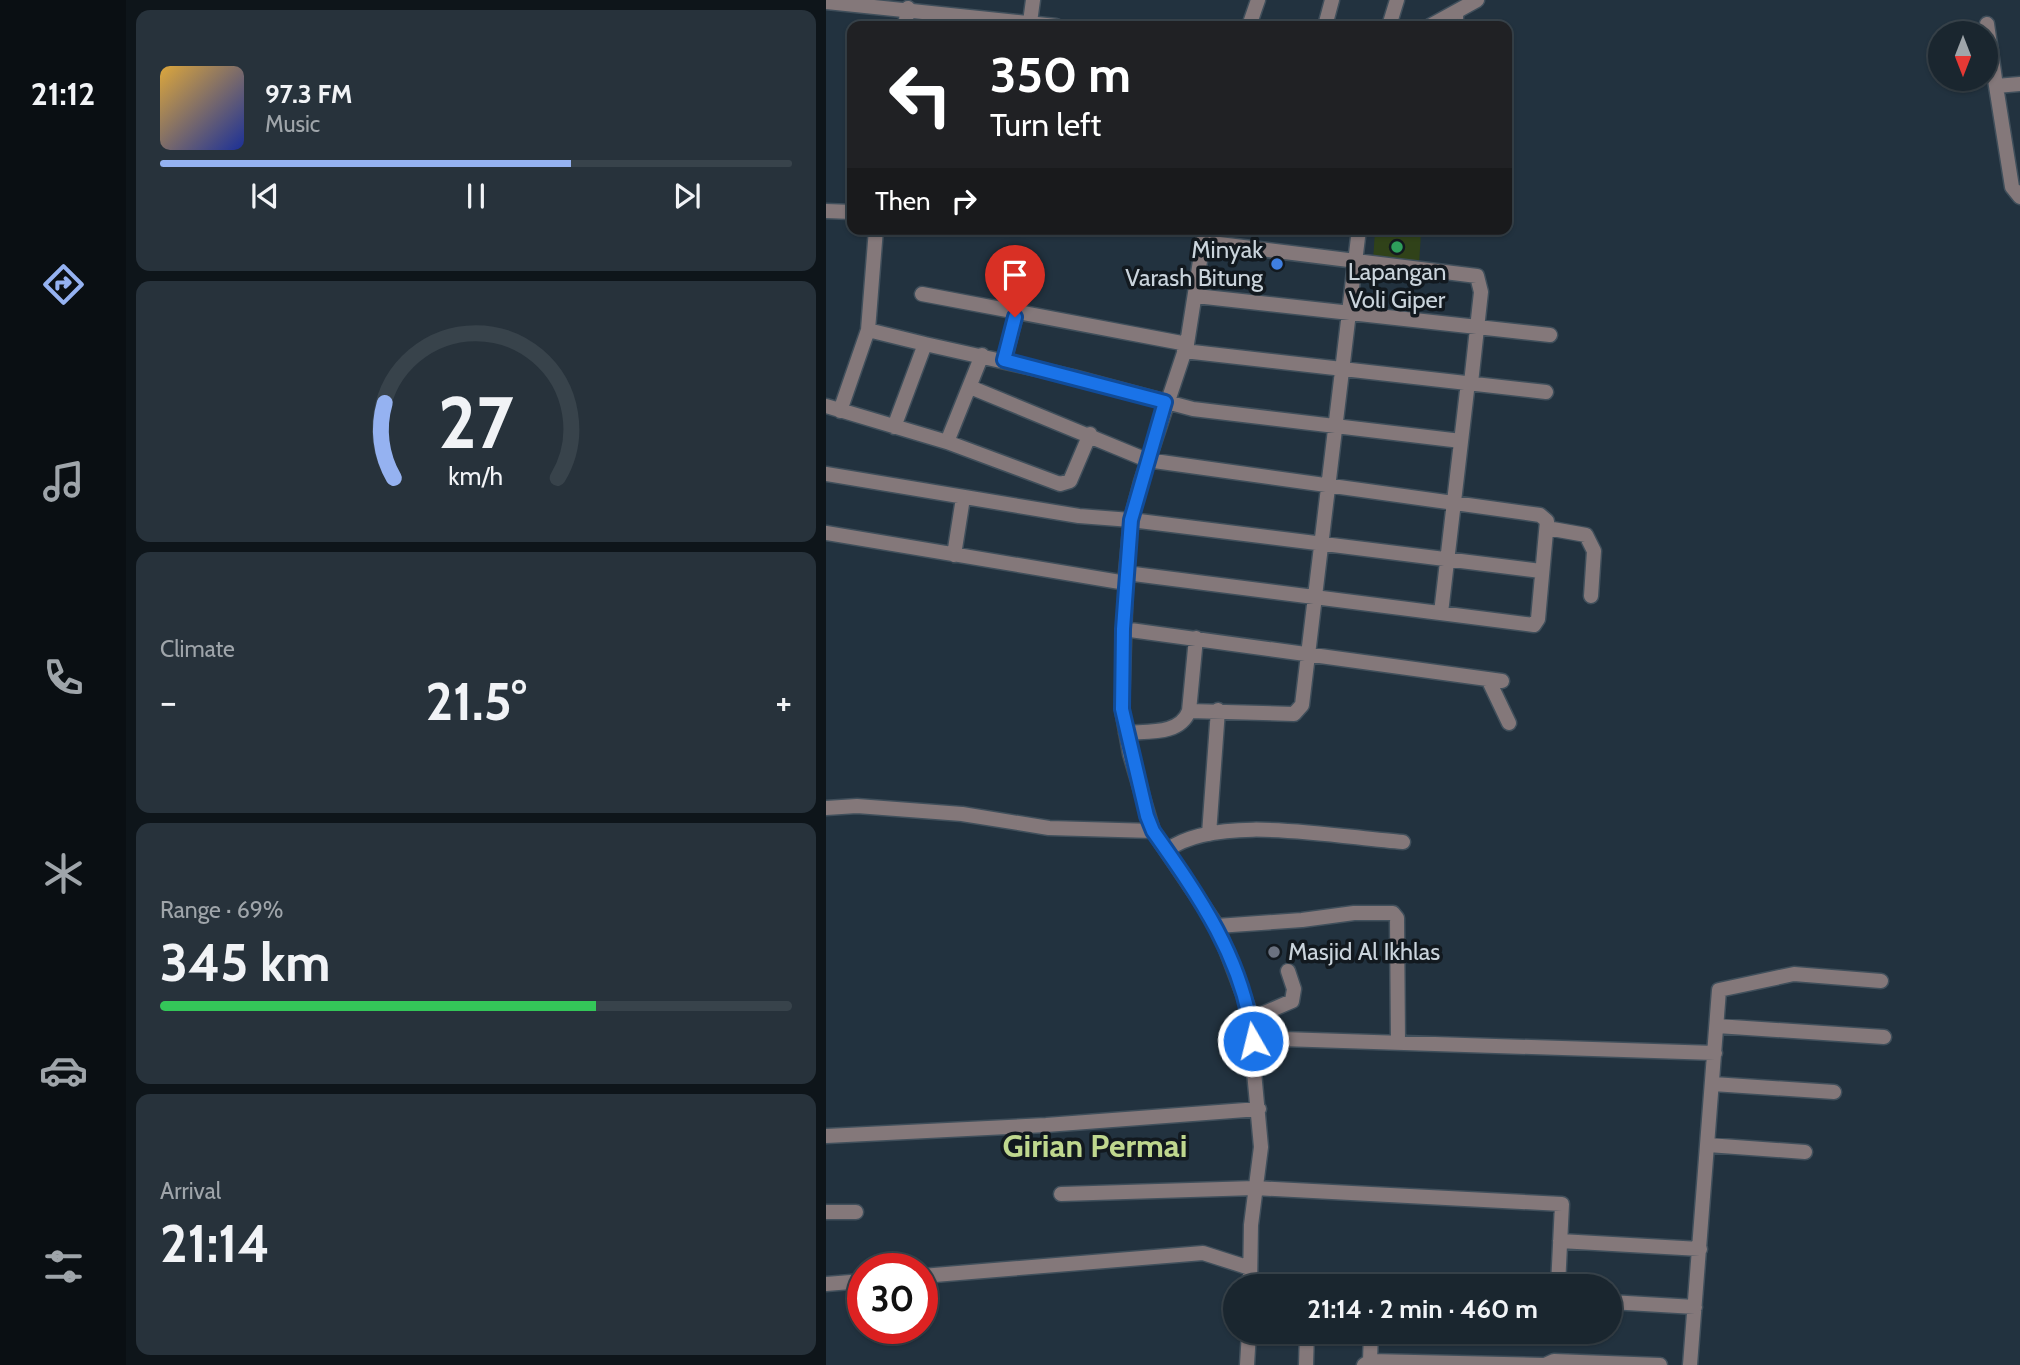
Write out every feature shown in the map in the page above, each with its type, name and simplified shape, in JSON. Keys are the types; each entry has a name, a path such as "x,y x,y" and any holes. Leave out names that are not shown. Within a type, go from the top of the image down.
{"street":[{"path":"1030,21 1033,0"},
{"path":"1251,21 1258,0"},
{"path":"1326,21 1332,0"},
{"path":"1391,21 1397,0"},
{"path":"1437,21 1461,5 1477,0"},
{"path":"826,2 908,8 978,21"},
{"path":"906,21 908,8"},
{"path":"1998,86 2020,83"},
{"path":"1997,91 2012,187 2020,197"},
{"path":"826,211 847,212"},
{"path":"876,235 869,330 833,408 947,442 1066,484 1090,434"},
{"path":"1189,711 1293,714 1301,705 1312,596 1358,235"},
{"path":"1441,613 1461,440 1478,327 1481,283 1477,276 1355,261 1204,236 1196,296 1185,347 1165,402 1131,520 1121,679 1126,733 1153,831 1217,926 1256,1017 1282,1039 1715,1054"},
{"path":"922,294 1185,347 1340,370 1546,392"},
{"path":"1196,296 1550,335"},
{"path":"1004,360 1017,312"},
{"path":"869,330 1004,360 1209,411 1461,440"},
{"path":"894,427 925,344"},
{"path":"947,442 982,355"},
{"path":"826,533 954,555 1126,578 1312,596 1534,625 1538,619 1547,528 1544,516 1147,460 1090,434 970,387"},
{"path":"826,474 1079,516 1319,542 1541,571"},
{"path":"954,555 963,498"},
{"path":"1547,528 1586,535 1594,551 1591,596"},
{"path":"1123,629 1495,680 1509,723"},
{"path":"1126,733 1177,727 1186,719 1196,638"},
{"path":"1209,834 1218,710"},
{"path":"826,808 857,806 962,814 1061,829 1153,831"},
{"path":"1167,850 1178,842 1209,834 1293,831 1404,842"},
{"path":"1217,926 1290,922 1354,913 1393,913 1398,926 1398,1043"},
{"path":"1256,1017 1292,1001 1294,989 1288,971"},
{"path":"1690,1365 1719,990 1794,974 1881,981"},
{"path":"1250,1274 1255,1188 1261,1147 1256,1017"},
{"path":"1717,1026 1884,1037"},
{"path":"1713,1084 1834,1092"},
{"path":"826,1136 1045,1125 1259,1109"},
{"path":"1708,1145 1805,1152"},
{"path":"1061,1194 1255,1188 1562,1204 1559,1274"},
{"path":"826,1212 856,1212"},
{"path":"1560,1241 1700,1249"},
{"path":"938,1275 1203,1254 1250,1268"},
{"path":"826,1284 847,1282"},
{"path":"1622,1303 1695,1307"},
{"path":"1248,1365 1249,1344"},
{"path":"1306,1365 1307,1344"},
{"path":"1369,1344 1367,1363 1544,1365 1554,1361 1660,1365"}],"green space":[{"name":"Lapangan Voli Giper","path":"1375,235 1421,235 1419,265 1373,261"}],"place":[{"name":"Lapangan Voli Giper","path":"1397,247"},
{"name":"Minyak Varash Bitung","path":"1277,264"},
{"name":"Masjid Al Ikhlas","path":"1274,952"}],"district":[{"name":"Girian Permai","path":"1095,1146"}],"route":[{"path":"1015,317 1004,360 1165,402 1131,520 1123,629 1122,709 1130,754 1147,816 1153,831 1217,926 1242,987 1251,1020 1253,1041"}]}
